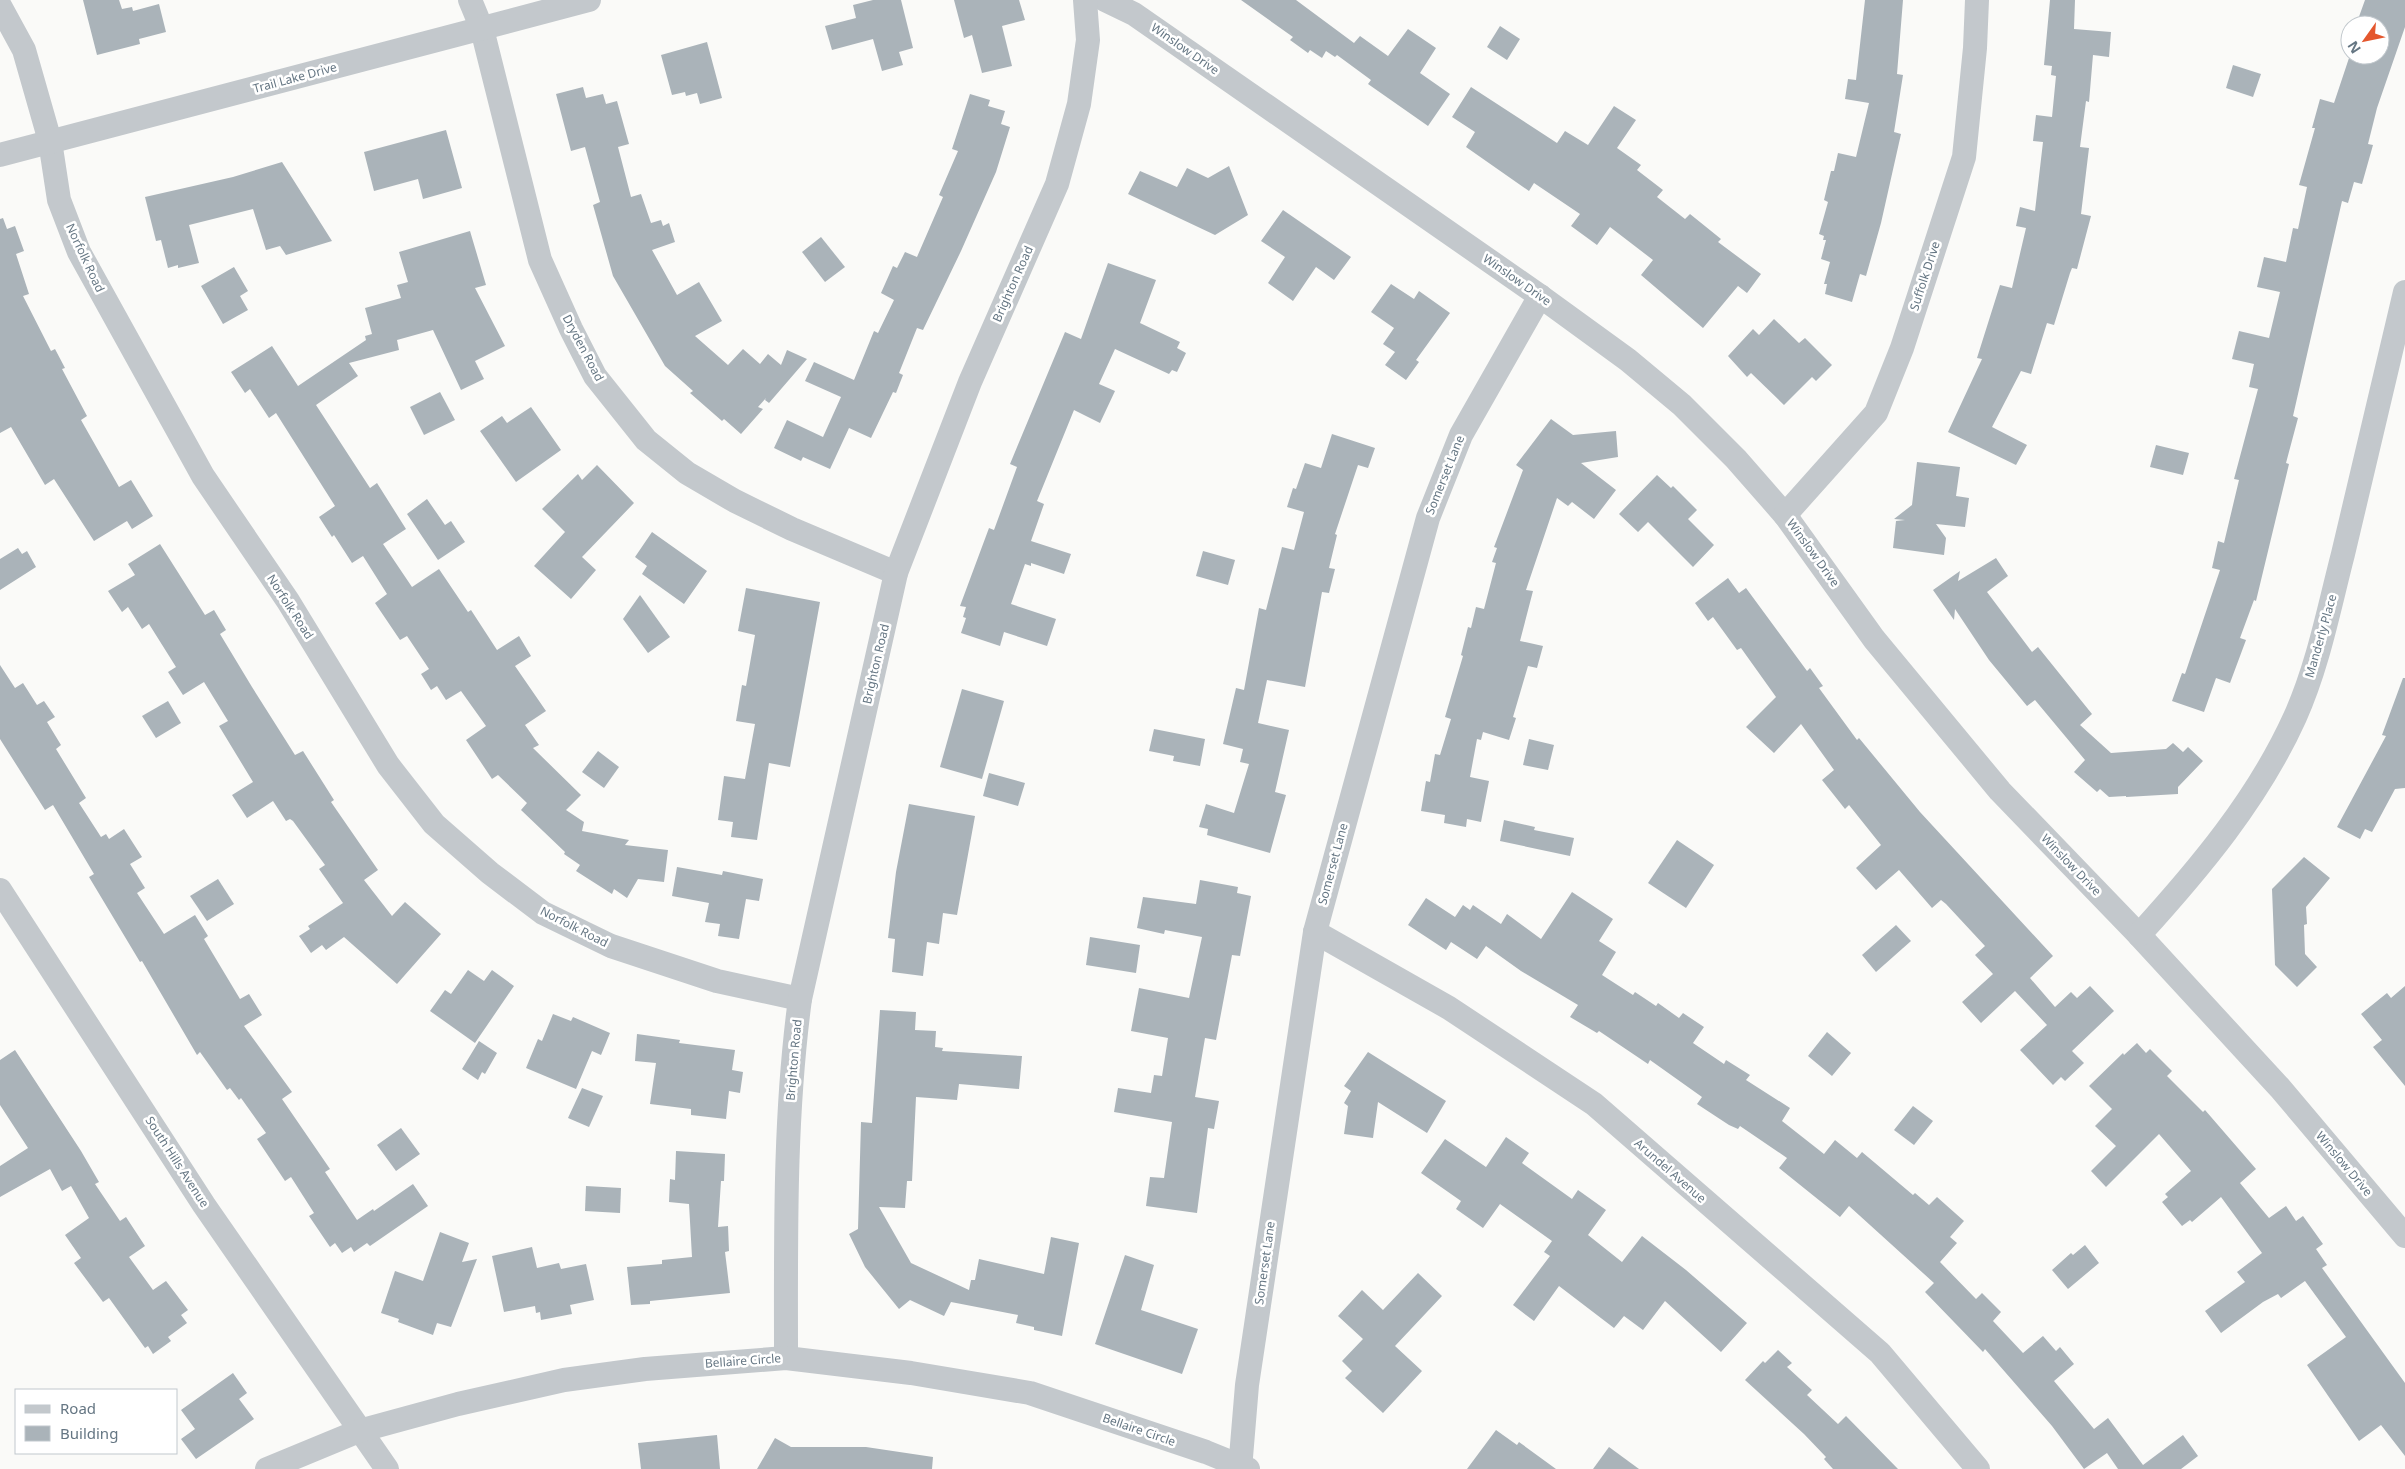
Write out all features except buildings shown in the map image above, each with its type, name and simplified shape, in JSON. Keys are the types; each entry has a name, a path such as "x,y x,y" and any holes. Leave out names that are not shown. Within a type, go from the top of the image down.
{"street":[{"name":"Dryden Road","path":"470,0 482,30 540,260 570,329 601,383 646,440 687,473 735,501 792,529 896,573"},
{"name":"Trail Lake Drive","path":"0,155 482,30 589,0"},
{"name":"Brighton Road","path":"786,1358 786,1200 790,1088 800,999 896,573 970,382 1058,184 1079,104 1088,40 1085,0"},
{"name":"Winslow Drive","path":"1105,0 1134,14 1540,296 1628,360 1682,405 1736,459 1785,515 1874,639 2000,791 2139,935 2280,1088 2405,1236"},
{"name":"Suffolk Drive","path":"1785,515 1876,413 1902,348 1964,157 1975,48 1977,0"},
{"name":"Norfolk Road","path":"0,6 24,50 50,141 59,200 79,252 203,476 288,601 388,765 434,824 490,873 543,913 594,938 611,946 717,981 800,999"},
{"name":"Manderly Place","path":"2139,935 2182,888 2224,836 2275,756 2295,717 2323,632 2381,400 2405,292"},
{"name":"Somerset Lane","path":"1243,1468 1247,1385 1314,932 1428,518 1461,436 1540,296"},
{"name":"South Hills Avenue","path":"0,890 204,1205 387,1469"},
{"name":"Arundel Avenue","path":"1314,932 1448,1008 1594,1104 1880,1353 1978,1469"},
{"name":"Bellaire Circle","path":"267,1469 359,1430 458,1404 564,1380 644,1369 786,1358 911,1373 1030,1393 1243,1468"}]}
